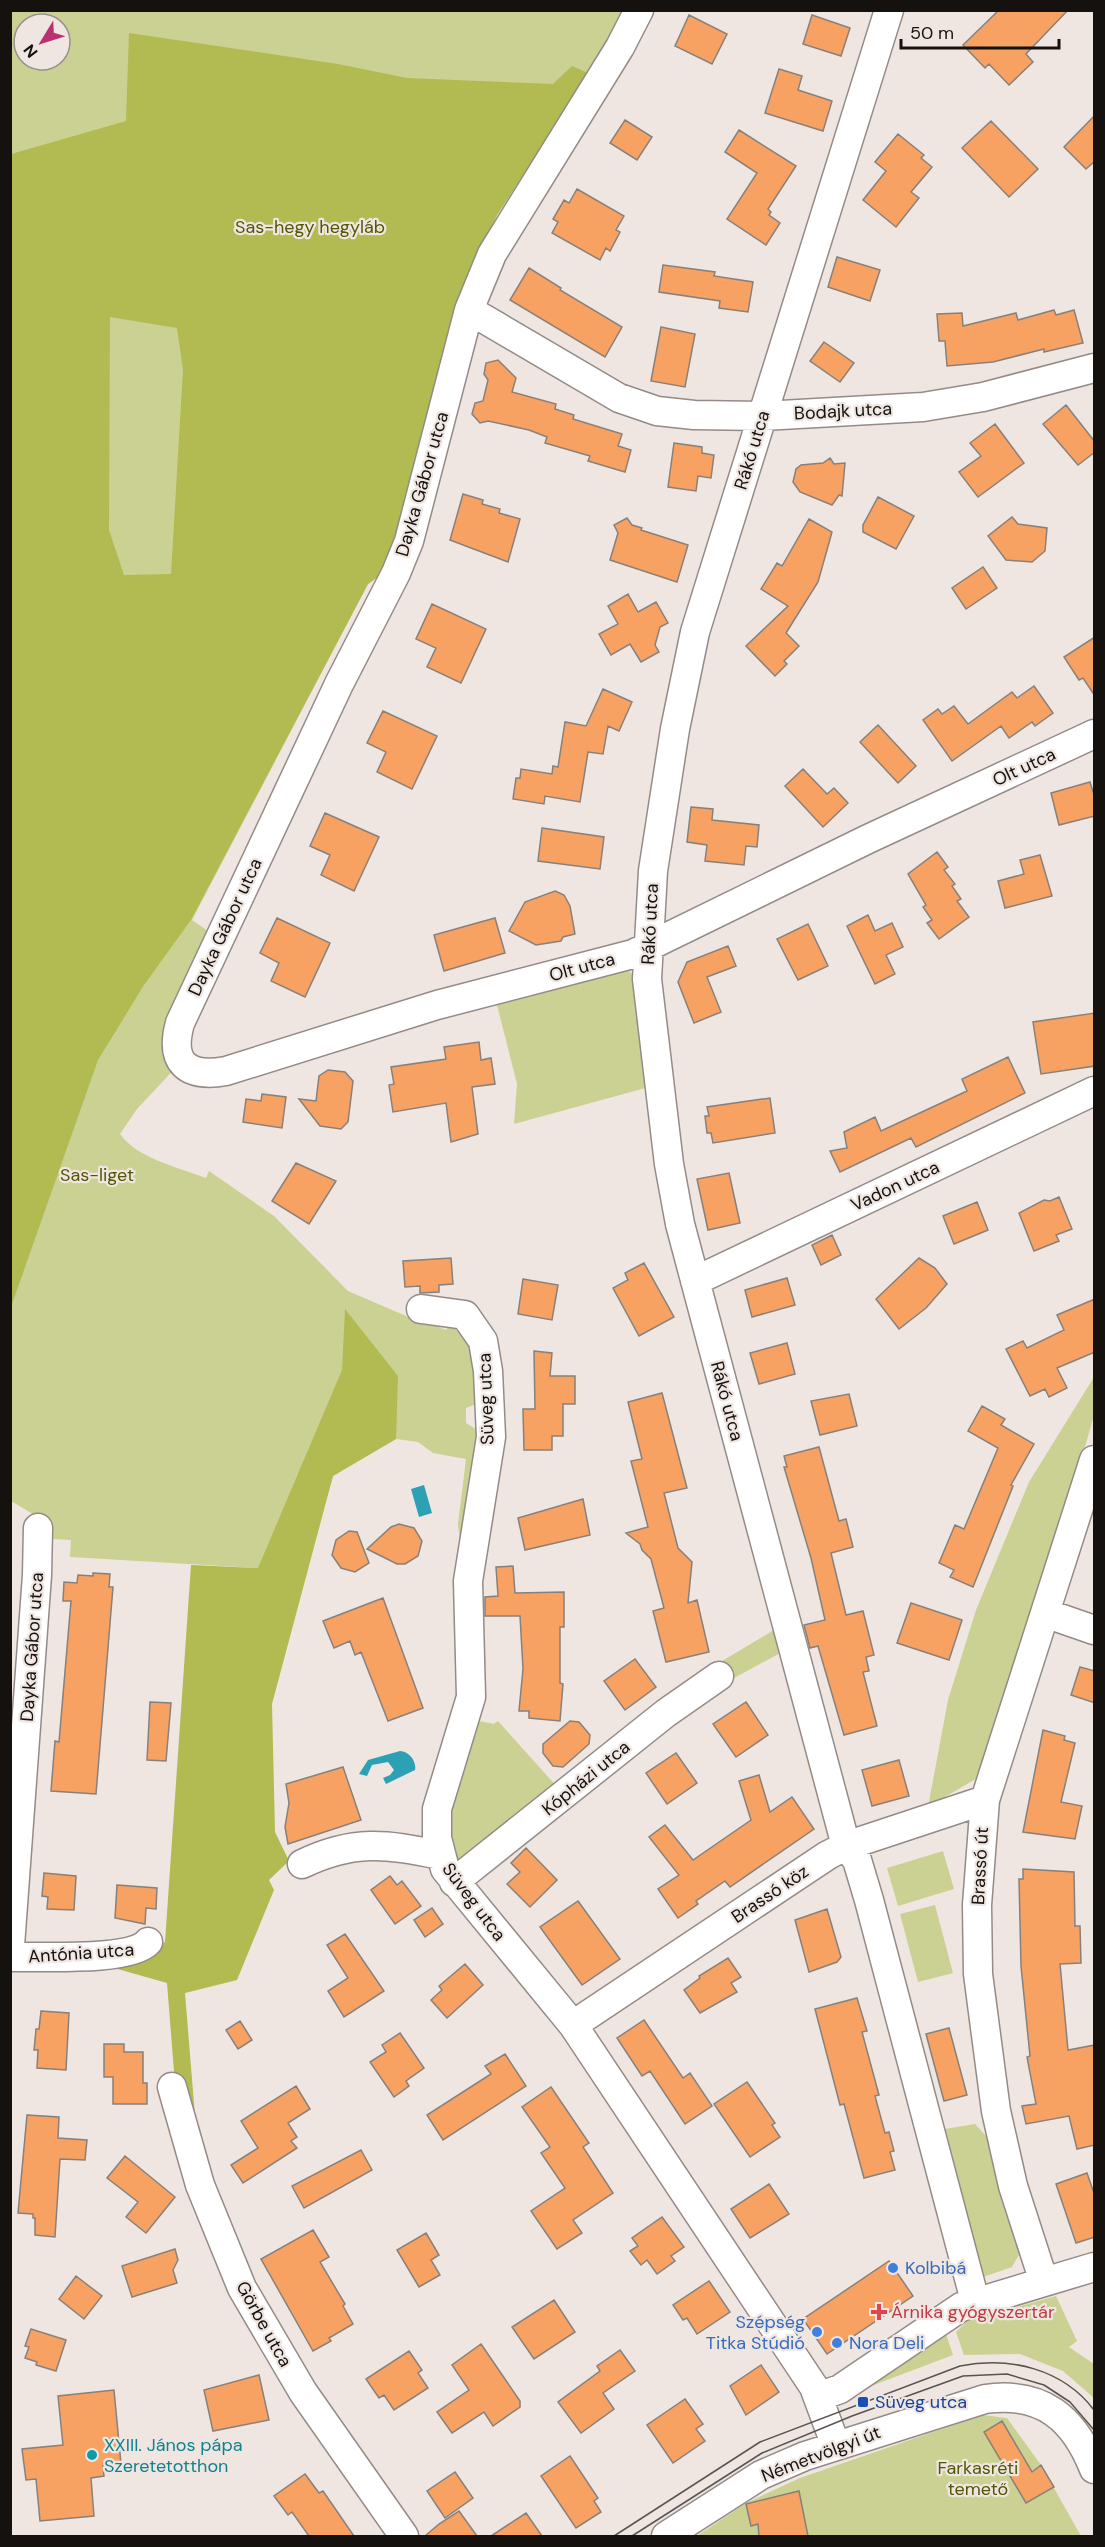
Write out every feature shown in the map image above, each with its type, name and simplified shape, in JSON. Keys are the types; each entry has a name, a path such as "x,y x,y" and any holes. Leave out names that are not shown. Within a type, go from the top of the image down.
{"street":[{"name":"Dayka Gábor utca","path":"181,1062 175,1039 180,1023 339,684 410,541 469,310 492,254 620,47 639,10"},
{"name":"Rákó utca","path":"846,1846 680,1224 669,1164 647,979 653,871 675,729 695,632 889,10"},
{"name":"Bodajk utca","path":"469,310 619,398 657,411 675,413 763,416 923,407 983,397 1095,368"},
{"name":"Olt utca","path":"181,1062 193,1072 206,1074 226,1071 437,1005 633,954 868,839 1095,734"},
{"name":"Vadon utca","path":"695,1281 1095,1091"},
{"name":"Süveg utca","path":"421,1309 465,1315 483,1341 488,1371 491,1437 468,1582 471,1696 436,1809 440,1855 445,1869 573,2025 819,2397 836,2446"},
{"name":"Brassó út","path":"1044,2282 1003,2146 987,2051 978,1974 977,1905 985,1800 1095,1460"},
{"name":"Dayka Gábor utca","path":"10,1946 37,1587 38,1528"},
{"path":"1045,1612 1095,1630"},
{"name":"Kópházi utca","path":"454,1882 666,1713 719,1676"},
{"name":"Brassó köz","path":"573,2025 828,1855 846,1846 985,1800"},
{"path":"302,1864 328,1852 357,1846 388,1845 440,1855"},
{"path":"846,1846 857,1860 869,1900 975,2301"},
{"name":"Antónia utca","path":"10,1957 118,1954 142,1948 148,1942"},
{"name":"Görbe utca","path":"171,2087 200,2186 242,2288 303,2392 404,2536"},
{"path":"819,2397 840,2389 944,2318 975,2301 1095,2267"},
{"name":"Németvölgyi út","path":"666,2536 761,2475 836,2446 985,2399 1006,2396 1024,2398 1054,2412 1067,2422 1085,2446 1095,2469"}],"green space":[{"name":"Sas-hegy hegyláb","path":"10,11 629,11 497,215 470,272 389,569 368,584 192,920 211,933 181,1062 137,1109 120,1134 137,1150 159,1161 206,1178 209,1171 274,1216 348,1291 413,1319 439,1314 436,1326 446,1330 451,1319 478,1341 482,1402 466,1408 466,1423 479,1431 461,1550 458,1524 466,1459 433,1453 418,1442 396,1439 333,1476 305,1571 70,1557 71,1540 53,1539 53,1526 11,1501"},
{"name":"Sas-hegy hegyláb","path":"129,33 338,64 407,78 553,84 572,66 590,74 497,215 470,272 389,569 368,584 191,920 144,985 98,1060 11,1307 11,154 126,121","holes":["110,317 177,328 183,370 171,574 124,575 109,530"]},
{"path":"625,966 635,978 649,1087 514,1124 517,1084 495,997"},
{"path":"345,1309 398,1376 396,1439 333,1476 272,1704 275,1832 289,1861 269,1880 274,1890 237,1980 185,1993 195,2116 175,2084 167,1983 93,1962 129,1957 165,1942 191,1565 258,1568 342,1370"},
{"path":"1094,1377 1094,1415 1072,1493 979,1777 928,1807 948,1700 976,1610 1029,1482"},
{"path":"774,1630 782,1652 725,1683 712,1667"},
{"path":"474,1720 494,1724 498,1721 559,1789 458,1862 450,1856 445,1803"},
{"path":"943,1851 954,1889 898,1906 887,1868"},
{"path":"935,1905 953,1973 918,1982 900,1914"},
{"path":"975,2124 987,2137 1020,2253 1012,2267 983,2277 945,2129"},
{"path":"1056,2296 1077,2341 1069,2347 1094,2364 1094,2398 1063,2371 1020,2354 964,2355 956,2332 967,2321"},
{"path":"946,2334 953,2355 858,2391"},
{"name":"Farkasréti temető","path":"982,2415 1007,2418 1041,2465 1081,2536 697,2536 746,2503 800,2478"}],"water":[{"path":"424,1485 432,1513 419,1517 411,1489"},
{"path":"400,1751 412,1757 415,1770 386,1784 383,1778 394,1770 388,1762 372,1765 367,1776 359,1774 368,1760"}],"building":[{"path":"999,10 1068,10 1026,54 1033,62 1009,85 989,64 985,68 963,45"},
{"path":"689,15 727,34 712,64 675,46"},
{"path":"812,15 850,28 841,56 803,44"},
{"path":"779,69 802,76 798,90 832,101 823,131 765,113"},
{"path":"1095,115 1095,161 1086,169 1064,147"},
{"path":"625,120 652,137 637,160 610,143"},
{"path":"991,121 1038,169 1009,197 962,148"},
{"path":"739,130 796,166 768,209 771,212 769,215 780,223 766,245 727,219 757,173 725,152"},
{"path":"898,134 924,155 921,158 932,167 911,192 919,198 896,227 863,200 886,171 875,162"},
{"path":"577,189 624,216 616,230 620,232 610,251 606,248 600,260 552,233 558,222 553,219 564,200 569,203"},
{"path":"837,257 880,270 870,301 828,287"},
{"path":"663,265 715,272 714,276 753,282 748,312 719,308 720,301 659,292"},
{"path":"529,268 561,288 560,290 622,327 605,357 510,300"},
{"path":"1054,310 1056,315 1074,310 1083,343 1044,352 1044,349 993,362 947,366 945,341 939,341 937,314 962,313 963,326 1016,313 1018,320"},
{"path":"661,327 695,334 685,387 651,381"},
{"path":"824,342 854,363 840,382 810,361"},
{"path":"498,360 516,378 512,392 556,404 555,409 574,415 573,419 622,434 618,446 631,450 625,472 588,461 590,456 545,443 547,437 529,430 488,421 480,423 472,414 475,403 483,401 488,380 484,374 486,363"},
{"path":"1066,405 1095,442 1095,452 1078,465 1043,424"},
{"path":"995,424 1024,463 978,497 959,472 981,456 970,443"},
{"path":"674,443 702,447 702,453 714,455 711,478 698,476 696,491 668,487"},
{"path":"830,458 834,464 845,463 842,496 839,495 832,505 800,492 793,482 796,469 801,465 823,463"},
{"path":"463,494 483,500 482,504 500,509 499,513 520,519 508,562 450,540"},
{"path":"878,497 914,516 896,549 863,532 863,525"},
{"path":"1012,517 1018,524 1047,528 1045,551 1032,562 1006,560 988,536"},
{"path":"627,518 632,525 642,528 641,530 688,545 677,582 610,560 618,533 614,525"},
{"path":"809,519 832,532 818,582 786,633 799,646 784,661 787,664 775,676 746,646 788,606 761,589 777,563 782,566"},
{"path":"983,567 997,588 966,609 952,588"},
{"path":"628,594 638,612 656,602 668,623 660,627 655,645 659,652 641,662 630,644 611,655 599,634 618,624 608,606"},
{"path":"432,604 486,629 461,683 427,667 436,648 416,639"},
{"path":"1095,637 1095,696 1083,678 1079,680 1064,657"},
{"path":"1034,686 1053,713 1035,726 1032,722 1009,738 1001,726 952,761 923,720 938,709 942,714 954,706 968,724 1012,692 1017,698"},
{"path":"603,689 632,702 619,731 608,726 603,754 588,752 580,802 545,796 544,804 513,799 516,778 520,778 521,769 552,774 553,766 558,767 565,722 586,726"},
{"path":"383,711 437,736 412,789 377,772 386,752 367,743"},
{"path":"878,725 916,766 898,783 860,742"},
{"path":"803,769 827,794 834,788 848,803 823,827 785,786"},
{"path":"1090,782 1095,798 1095,816 1059,825 1051,793"},
{"path":"691,807 713,809 712,820 759,825 757,847 746,846 744,865 705,861 707,845 687,842"},
{"path":"325,813 379,837 354,891 321,875 330,855 310,846"},
{"path":"542,828 604,837 600,869 538,861"},
{"path":"937,852 948,867 944,870 955,884 952,886 961,899 957,901 969,917 939,939 927,923 932,920 923,907 926,905 908,874"},
{"path":"1040,855 1052,896 1005,908 998,881 1024,874 1020,860"},
{"path":"555,891 564,895 570,906 575,934 563,937 561,941 536,945 509,931 525,902"},
{"path":"868,915 875,931 892,923 903,947 886,955 895,974 875,984 847,926"},
{"path":"277,918 330,943 305,997 271,981 279,963 260,953"},
{"path":"495,918 505,953 444,971 434,935"},
{"path":"808,924 828,966 798,980 777,939"},
{"path":"728,946 736,966 707,977 721,1012 694,1023 678,982 687,962"},
{"path":"1095,1013 1095,1066 1041,1074 1033,1022"},
{"path":"479,1042 481,1060 491,1058 495,1084 472,1087 478,1134 451,1142 446,1103 393,1112 389,1085 394,1084 391,1067 446,1059 444,1047"},
{"path":"1008,1057 1025,1093 916,1147 911,1138 840,1172 830,1151 847,1148 844,1132 875,1117 881,1131 967,1091 962,1079"},
{"path":"328,1070 345,1072 353,1081 348,1122 341,1129 320,1126 299,1099 316,1101 319,1076"},
{"path":"262,1094 286,1097 282,1128 243,1122 246,1099 261,1101"},
{"path":"770,1098 775,1133 713,1143 711,1133 707,1133 705,1116 709,1116 707,1107"},
{"path":"296,1163 336,1181 309,1224 272,1201"},
{"path":"729,1173 740,1223 708,1230 697,1179"},
{"path":"1059,1197 1072,1229 1056,1235 1059,1241 1034,1251 1019,1213 1044,1200 1050,1201"},
{"path":"977,1202 988,1230 954,1244 943,1216"},
{"path":"832,1235 841,1255 821,1265 812,1245"},
{"path":"451,1258 453,1284 439,1285 439,1292 420,1293 420,1286 405,1287 403,1261"},
{"path":"919,1258 935,1268 947,1284 926,1308 899,1329 876,1299"},
{"path":"644,1263 674,1317 639,1336 613,1288 628,1280 625,1273"},
{"path":"787,1278 795,1305 752,1317 745,1290"},
{"path":"523,1279 558,1285 552,1320 518,1314"},
{"path":"1095,1299 1095,1352 1057,1368 1067,1388 1049,1397 1045,1389 1030,1396 1006,1349 1023,1341 1027,1348 1064,1330 1057,1315"},
{"path":"787,1343 795,1374 759,1384 750,1353"},
{"path":"534,1351 552,1353 550,1376 575,1376 575,1404 563,1404 563,1436 552,1436 552,1450 524,1450 523,1409 535,1409"},
{"path":"662,1393 687,1488 664,1493 678,1548 692,1562 688,1603 697,1600 709,1652 666,1662 653,1611 664,1608 651,1559 642,1550 640,1544 626,1533 648,1527 631,1461 642,1459 628,1402"},
{"path":"849,1394 857,1426 820,1435 811,1401"},
{"path":"982,1406 1005,1419 1001,1425 1034,1444 1011,1485 1013,1486 973,1587 950,1577 954,1570 939,1563 955,1525 964,1529 998,1448 968,1431"},
{"path":"819,1447 839,1521 846,1519 853,1547 831,1553 846,1615 863,1611 874,1655 866,1657 869,1671 863,1672 877,1726 844,1735 818,1646 810,1648 804,1625 825,1620 811,1558 784,1467 787,1467 784,1456"},
{"path":"583,1499 590,1535 525,1550 518,1518"},
{"path":"399,1524 414,1528 422,1541 418,1556 405,1564 397,1564 367,1549 391,1527"},
{"path":"349,1531 357,1532 369,1563 355,1572 341,1568 332,1555 336,1540"},
{"path":"513,1566 515,1593 564,1592 564,1627 560,1627 560,1683 563,1684 560,1721 529,1718 529,1711 519,1711 523,1669 520,1616 485,1616 485,1597 498,1596 496,1567"},
{"path":"93,1573 110,1574 109,1587 113,1587 96,1794 51,1791 55,1741 59,1742 71,1601 63,1601 64,1582 77,1583 78,1575 93,1576"},
{"path":"383,1598 423,1708 388,1721 361,1652 355,1655 350,1641 334,1648 323,1621"},
{"path":"911,1603 962,1620 949,1660 897,1643"},
{"path":"635,1659 656,1687 625,1710 604,1681"},
{"path":"1080,1667 1095,1671 1095,1703 1071,1695"},
{"path":"150,1702 171,1703 166,1761 147,1760"},
{"path":"746,1702 768,1735 736,1757 713,1724"},
{"path":"570,1721 579,1722 590,1735 589,1744 563,1767 553,1766 543,1753 543,1744"},
{"path":"1043,1730 1065,1736 1064,1740 1075,1743 1061,1802 1082,1806 1075,1839 1023,1832"},
{"path":"676,1753 697,1783 667,1804 646,1773"},
{"path":"899,1760 909,1796 872,1806 862,1770"},
{"path":"343,1767 361,1820 288,1844 285,1827 289,1803 286,1784"},
{"path":"759,1775 770,1812 792,1797 814,1829 730,1887 725,1881 696,1901 698,1904 678,1918 658,1889 679,1875 649,1837 665,1825 693,1860 751,1820 739,1781"},
{"path":"526,1848 557,1880 530,1907 507,1884 520,1872 511,1863"},
{"path":"1023,1869 1074,1872 1075,1926 1080,1926 1081,1963 1060,1964 1068,2050 1095,2045 1095,2145 1077,2149 1069,2116 1026,2124 1022,2106 1036,2104 1027,2057 1030,2056 1021,1966 1019,1879 1023,1879"},
{"path":"44,1873 76,1876 74,1910 47,1909 48,1897 42,1896"},
{"path":"390,1876 397,1885 402,1881 421,1906 395,1924 371,1890"},
{"path":"117,1885 157,1888 156,1909 146,1908 145,1924 115,1918"},
{"path":"578,1901 620,1959 582,1985 540,1927"},
{"path":"432,1908 443,1924 425,1937 414,1920"},
{"path":"827,1909 841,1957 837,1962 809,1972 795,1920"},
{"path":"345,1934 384,1991 344,2017 328,1991 348,1978 327,1945"},
{"path":"728,1958 741,1977 731,1983 737,1992 700,2013 684,1990 700,1978 699,1976"},
{"path":"465,1964 483,1985 447,2018 431,2000 442,1990 439,1986"},
{"path":"857,1998 867,2031 862,2032 879,2095 875,2096 885,2133 889,2132 894,2151 890,2152 895,2170 864,2178 844,2104 840,2105 815,2009"},
{"path":"41,2011 69,2013 66,2070 37,2068 38,2050 34,2050"},
{"path":"644,2020 683,2078 690,2073 712,2106 685,2124 650,2071 642,2076 617,2038"},
{"path":"240,2021 252,2040 238,2049 226,2030"},
{"path":"949,2028 967,2095 944,2101 926,2034"},
{"path":"400,2033 424,2068 406,2081 409,2086 394,2097 370,2062 386,2052 382,2045"},
{"path":"104,2044 124,2044 124,2052 143,2052 143,2083 147,2083 147,2104 113,2104 113,2077 104,2077"},
{"path":"505,2054 526,2086 443,2140 427,2115 491,2074 485,2066"},
{"path":"747,2082 775,2123 772,2125 780,2137 750,2157 714,2104"},
{"path":"296,2086 310,2109 288,2123 297,2137 291,2141 297,2148 243,2183 231,2165 258,2148 241,2121"},
{"path":"551,2087 589,2143 583,2147 613,2193 573,2220 582,2233 557,2249 531,2211 565,2188 541,2153 550,2147 522,2107"},
{"path":"27,2115 59,2117 58,2138 87,2140 85,2160 60,2159 55,2237 35,2235 33,2214 18,2213"},
{"path":"361,2150 372,2170 304,2208 292,2186"},
{"path":"125,2156 175,2197 146,2233 126,2217 138,2202 107,2178"},
{"path":"1087,2173 1095,2196 1095,2237 1076,2243 1056,2184"},
{"path":"769,2184 789,2214 750,2238 731,2209"},
{"path":"662,2217 684,2247 671,2256 675,2261 657,2274 647,2260 641,2265 630,2251 638,2246 632,2238"},
{"path":"313,2230 329,2257 320,2262 345,2304 343,2306 353,2324 329,2338 331,2341 313,2351 261,2259"},
{"path":"426,2233 439,2255 431,2260 440,2275 419,2287 397,2250"},
{"path":"175,2249 178,2260 173,2270 177,2283 132,2297 122,2266"},
{"path":"889,2261 913,2296 827,2354 803,2319"},
{"path":"76,2276 102,2296 84,2319 59,2299"},
{"path":"709,2281 730,2312 697,2334 687,2318 683,2320 673,2305"},
{"path":"554,2300 575,2332 534,2359 512,2327"},
{"path":"31,2329 66,2340 56,2371 36,2365 37,2362 25,2358 29,2347 25,2346"},
{"path":"481,2344 520,2401 520,2407 493,2426 484,2412 452,2433 437,2412 469,2390 452,2365"},
{"path":"620,2350 635,2371 603,2393 614,2409 581,2433 558,2402 600,2371 597,2366"},
{"path":"409,2351 422,2370 418,2373 428,2388 394,2410 384,2395 379,2398 366,2379"},
{"path":"761,2365 779,2392 746,2415 730,2386"},
{"path":"259,2375 269,2420 213,2431 204,2390"},
{"name":"XXIII. János pápa Szeretetotthon","path":"114,2390 121,2464 103,2466 104,2476 91,2478 94,2516 40,2521 36,2479 26,2480 22,2449 63,2445 58,2396"},
{"path":"685,2399 703,2424 696,2429 705,2441 673,2463 647,2425"},
{"path":"1002,2421 1032,2472 1041,2465 1054,2487 1026,2503 984,2432"},
{"path":"570,2456 598,2498 594,2501 601,2512 576,2528 541,2476"},
{"path":"455,2472 473,2498 445,2518 427,2491"},
{"path":"305,2474 319,2493 323,2491 354,2536 309,2536 292,2512 288,2515 274,2496"},
{"path":"799,2491 808,2536 759,2536 758,2524 751,2526 746,2504"},
{"path":"459,2511 477,2536 425,2536 439,2524"},
{"path":"526,2513 542,2536 491,2536"}],"tram line":[{"path":"614,2536 760,2442 960,2366 998,2363 1034,2369 1067,2384 1094,2410"},
{"path":"632,2536 762,2453 852,2416 963,2376 1007,2374 1044,2385 1070,2402 1094,2430"}],"place":[{"name":"Kolbibá","path":"893,2268"},
{"name":"Árnika gyógyszertár","path":"879,2312"},
{"name":"Szépség Titka Stúdió","path":"817,2332"},
{"name":"Nora Deli","path":"837,2343"},
{"name":"Süveg utca","path":"863,2402"},
{"name":"XXIII. János pápa Szeretetotthon","path":"92,2455"}],"park label":[{"name":"Sas-liget","path":"97,1175"}]}
